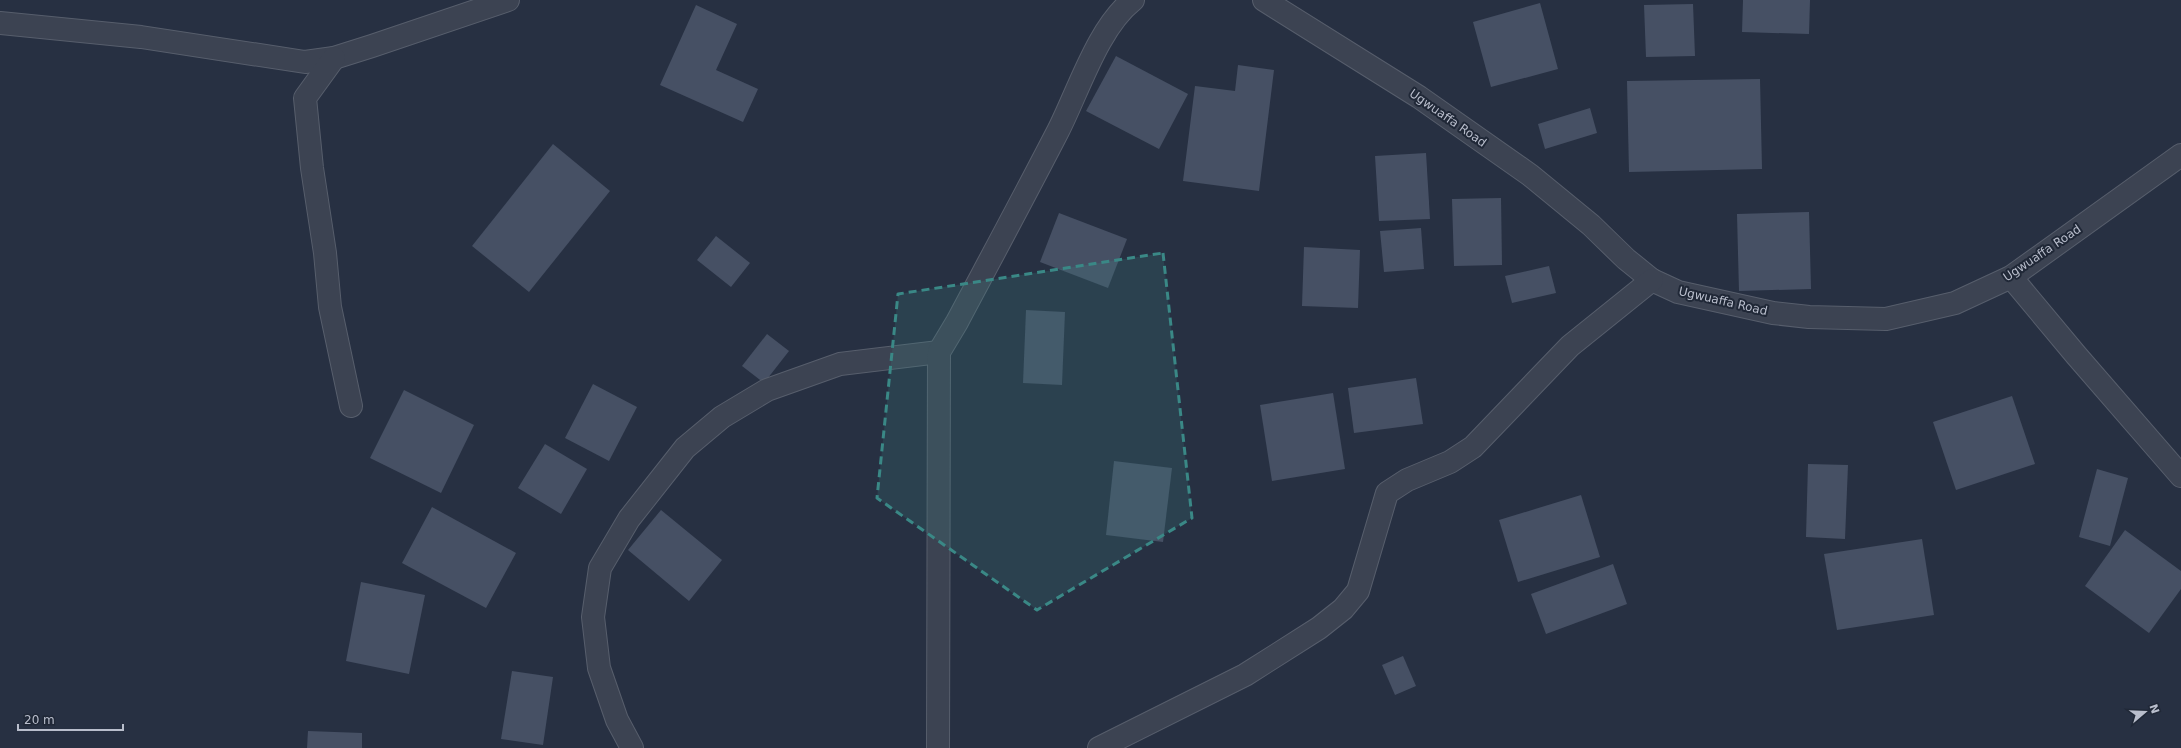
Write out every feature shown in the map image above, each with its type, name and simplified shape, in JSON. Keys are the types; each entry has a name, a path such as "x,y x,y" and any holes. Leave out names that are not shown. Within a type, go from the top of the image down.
{"street":[{"path":"0,23 141,37 304,62 334,58 508,0"},
{"path":"938,748 939,352 957,322 1058,130 1103,36 1114,18 1133,0"},
{"name":"Ugwuaffa Road","path":"1264,0 1419,97 1530,175 1591,225 1626,259 1652,280 1678,292 1773,313 1853,319 1886,319 1955,303 2011,277 2181,155"},
{"path":"334,58 304,98 312,168 325,253 330,307 351,406"},
{"path":"2011,277 2076,355 2181,476"},
{"path":"1098,748 1245,675 1319,628 1343,609 1358,591 1387,493 1407,480 1450,462 1472,447 1570,346 1652,280"},
{"path":"632,748 617,720 599,668 593,617 600,568 639,508 685,448 722,417 766,390 840,364 939,352"}],"highlighted area":[{"path":"1163,253 1192,518 1037,610 877,498 898,294"}],"building":[{"path":"1743,0 1810,0 1809,34 1742,32"},
{"path":"1540,3 1558,69 1491,87 1473,22"},
{"path":"1693,4 1695,56 1646,57 1644,5"},
{"path":"696,5 737,24 716,70 758,89 743,122 660,85"},
{"path":"1116,56 1188,94 1159,149 1086,111"},
{"path":"1238,65 1274,70 1259,191 1183,181 1195,86 1235,91"},
{"path":"1760,79 1762,169 1629,172 1627,81"},
{"path":"1590,108 1597,133 1545,149 1538,124"},
{"path":"553,144 610,191 529,292 472,246"},
{"path":"1426,153 1430,219 1379,221 1375,156"},
{"path":"1501,198 1502,265 1454,266 1452,199"},
{"path":"1809,212 1811,289 1739,291 1737,214"},
{"path":"1059,213 1127,239 1108,288 1040,262"},
{"path":"1421,228 1424,269 1384,272 1380,231"},
{"path":"716,236 750,263 731,287 697,260"},
{"path":"1304,247 1360,250 1358,308 1302,306"},
{"path":"1549,266 1556,293 1512,303 1505,276"},
{"path":"1026,310 1065,312 1062,385 1023,383"},
{"path":"767,334 789,351 764,383 742,366"},
{"path":"1416,378 1423,424 1354,433 1348,388"},
{"path":"593,384 637,407 609,461 565,438"},
{"path":"404,390 474,425 441,493 370,458"},
{"path":"1333,393 1345,469 1272,481 1260,405"},
{"path":"2012,396 2035,464 1956,490 1933,422"},
{"path":"545,444 587,469 561,514 518,488"},
{"path":"1114,461 1172,468 1163,542 1106,535"},
{"path":"1808,464 1848,465 1845,539 1806,537"},
{"path":"2097,469 2128,478 2110,546 2079,537"},
{"path":"1581,495 1600,557 1518,582 1499,520"},
{"path":"432,507 516,553 486,608 402,563"},
{"path":"661,510 722,560 689,601 628,550"},
{"path":"2125,530 2181,571 2181,589 2149,633 2085,586"},
{"path":"1922,539 1934,615 1837,630 1824,554"},
{"path":"1613,564 1627,604 1546,634 1531,594"},
{"path":"361,582 425,595 409,674 346,661"},
{"path":"1403,656 1416,686 1395,695 1382,665"},
{"path":"512,671 553,677 543,745 501,739"},
{"path":"308,731 362,733 362,748 307,748"}]}
